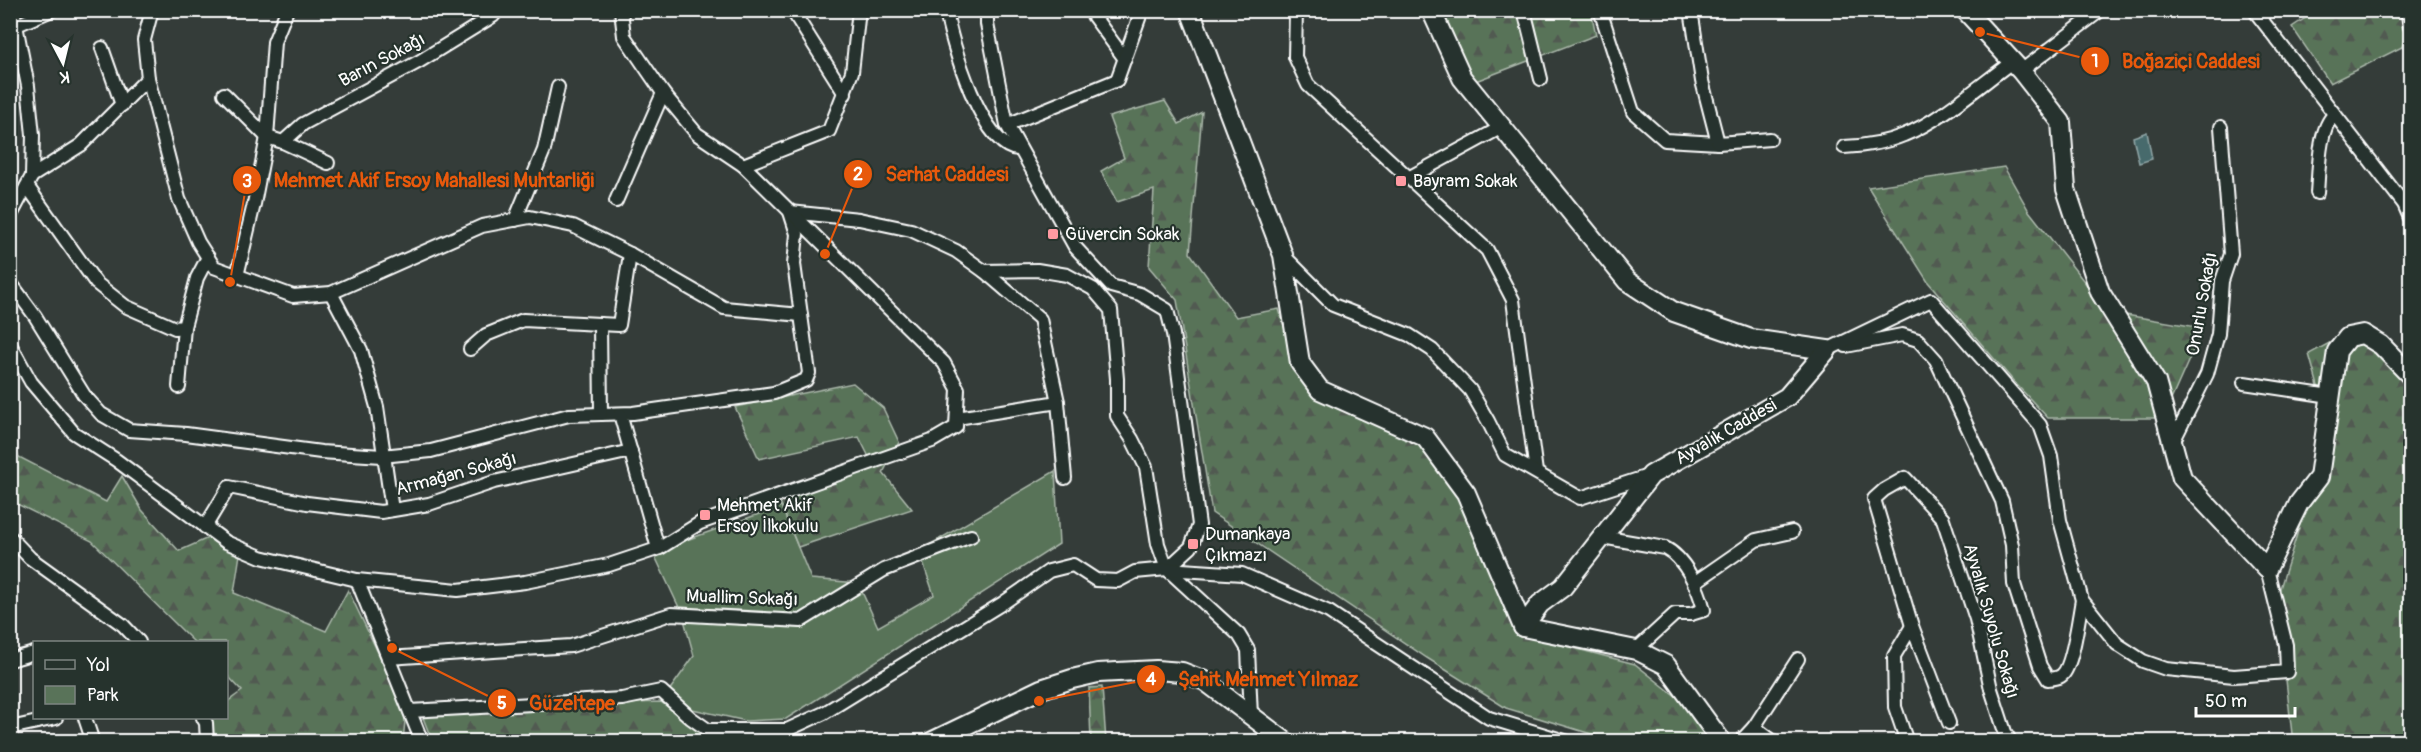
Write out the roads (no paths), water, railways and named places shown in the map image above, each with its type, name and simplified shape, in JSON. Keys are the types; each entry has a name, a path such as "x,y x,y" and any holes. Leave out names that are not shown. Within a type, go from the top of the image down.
{"street":[{"path":"10,217 30,181 33,135 28,86 13,27 13,10"},
{"path":"13,27 52,10"},
{"path":"152,10 144,40 148,78 179,200 214,267 293,296 331,293 482,226 530,217 573,226 630,254 724,308 801,315"},
{"path":"237,276 267,137 274,42 286,10"},
{"name":"Barın Sokağı","path":"283,142 303,124 420,61 493,16 498,10"},
{"path":"10,344 31,382 74,433 116,460 226,542 261,557 357,580 458,590 525,582 609,565 658,548 700,523 932,441 956,427 958,389 944,363 743,165 697,134 663,93 624,36 621,10"},
{"path":"792,10 845,94"},
{"path":"743,165 829,131 852,72 859,10"},
{"path":"946,10 962,69 981,115 1005,144 1014,150 1020,149"},
{"path":"987,10 987,24 1007,125 1075,247 1112,286 1140,294 1167,310 1173,334 1199,525 1191,547 1167,569"},
{"path":"1089,10 1125,58"},
{"path":"1007,125 1118,80 1142,10"},
{"path":"1190,10 1283,255 1300,363 1320,390 1425,438 1466,493 1523,627 1636,650 1666,665 1722,741"},
{"path":"1296,10 1295,57 1308,85 1487,250 1513,300 1536,472"},
{"path":"1431,10 1462,78 1627,281 1674,312 1751,339 1827,350 1902,335 1918,340 1936,360 2002,501 2012,545 2014,584 2040,666 2048,679 2063,675 2068,664 2082,600"},
{"path":"1524,10 1541,79"},
{"path":"1600,10 1633,112 1665,140 1718,143 1770,139"},
{"path":"1691,10 1702,81 1718,143"},
{"path":"1827,350 1931,300 2040,425 2051,456 2060,520 2082,600 2117,644 2143,661 2166,669 2234,676 2287,672 2286,645 2267,570 2182,478 2156,382 2100,292 2066,189 2061,122 2017,66 1965,10"},
{"path":"1844,147 1874,144 1903,135 1923,125 2101,10"},
{"path":"2254,10 2334,115 2407,203 2410,218"},
{"path":"2407,10 2410,27"},
{"path":"102,48 122,105"},
{"path":"30,181 81,145 148,78"},
{"path":"515,220 544,150 558,87"},
{"path":"616,201 663,93"},
{"path":"224,94 267,137 328,163"},
{"path":"2317,193 2323,136 2329,120 2334,115"},
{"path":"1410,177 1502,127"},
{"name":"Onurlu Sokağı","path":"2173,442 2207,374 2218,334 2222,281 2230,254 2222,127"},
{"path":"30,181 96,284 125,306 175,328 184,327"},
{"path":"790,212 859,219 911,230 956,251 984,271 1040,319 1058,402 1065,478"},
{"path":"10,282 35,316 84,395 101,414 129,430 186,434 321,452 382,456 431,451 568,415 621,414 774,393 806,380 809,373 795,264 797,234 790,212"},
{"path":"470,349 486,335 523,320 619,325 630,254"},
{"path":"1283,255 1333,305 1409,335 1432,350 1470,390 1505,456 1580,498 1651,475"},
{"path":"179,387 184,327 197,278 208,257"},
{"path":"984,271 1037,270 1067,275 1093,289 1111,310 1117,379 1117,416 1146,467 1158,544 1167,569 1239,635 1248,650 1251,716"},
{"path":"1093,289 1104,278"},
{"path":"331,293 361,350 377,407 382,456 392,510"},
{"path":"600,324 601,414"},
{"path":"2267,570 2298,503 2319,477 2337,351 2348,337 2363,334 2381,345 2410,375"},
{"name":"Ayvalık Caddesi","path":"1523,627 1540,604 1563,586 1651,475 1787,398 1827,350"},
{"path":"2244,383 2330,396"},
{"path":"957,418 1058,402"},
{"path":"621,414 658,548"},
{"name":"Armağan Sokağı","path":"205,527 229,487 307,503 381,512 429,504 494,482 631,451"},
{"name":"Ayvalık Suyolu Sokağı","path":"1949,723 1912,626 1875,499 1884,490 1905,478 1943,519 1976,619 1991,689 2005,732 2011,741"},
{"path":"1694,583 1756,540 1792,532"},
{"name":"Muallim Sokağı","path":"388,658 571,646 671,614 801,621 884,570 971,536"},
{"path":"10,537 30,558 123,625 138,641"},
{"path":"1602,537 1665,548 1674,552 1700,592 1704,610 1691,614 1676,614 1636,650"},
{"path":"410,711 622,699 661,691 708,730 787,730 824,713 1003,603 1049,572 1073,565 1096,580 1118,581 1135,572 1167,569 1242,574 1329,612 1489,718 1568,741"},
{"path":"357,580 422,741"},
{"path":"1907,741 1895,707 1894,656 1912,626"},
{"path":"10,660 33,653"},
{"path":"1740,741 1754,727 1798,659"},
{"path":"931,741 1041,689 1072,679 1126,670 1182,672 1205,681 1286,741"},
{"path":"10,728 48,719"},
{"path":"87,719 93,741"},
{"path":"204,719 207,741"},
{"path":"1754,727 1774,741"}],"water":[{"path":"2147,132 2152,159 2139,163 2133,137"}],"place":[{"name":"Boğaziçi Caddesi","path":"1980,32"},
{"name":"Bayram Sokak","path":"1401,181"},
{"name":"Güvercin Sokak","path":"1053,234"},
{"name":"Serhat Caddesi","path":"825,254"},
{"name":"Mehmet Akif Ersoy Mahallesi Muhtarliği","path":"230,282"},
{"name":"Mehmet Akif Ersoy İlkokulu","path":"705,515"},
{"name":"Dumankaya Çıkmazı","path":"1193,544"},
{"name":"Güzeltepe","path":"392,648"},
{"name":"Şehit Mehmet Yılmaz","path":"1039,701"}]}
